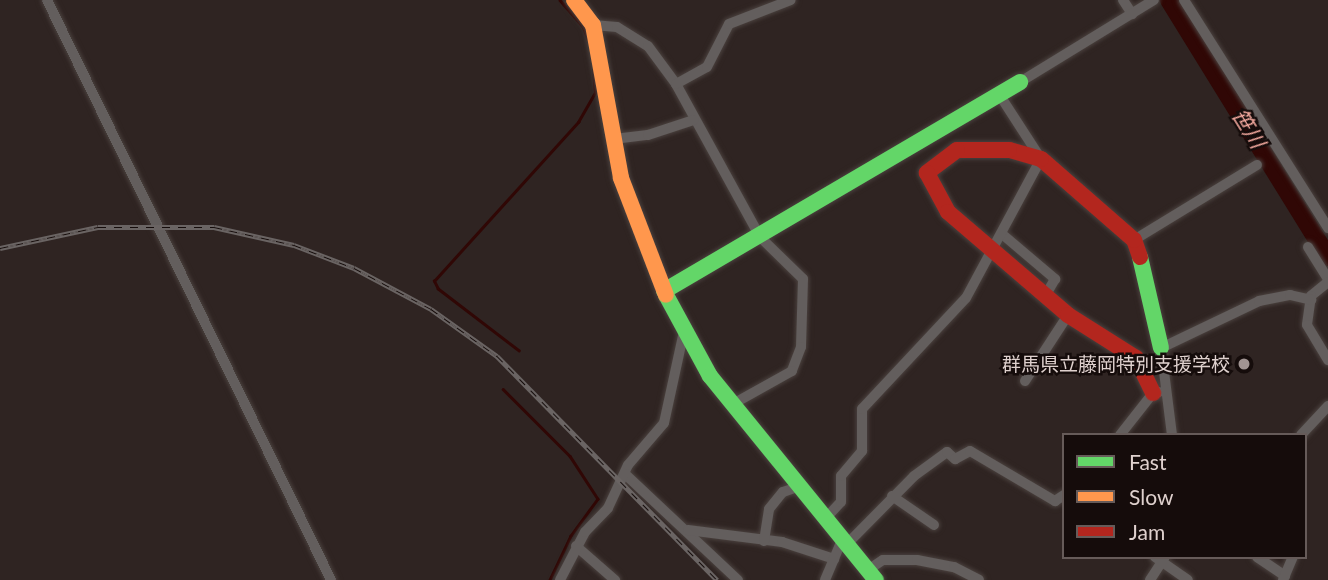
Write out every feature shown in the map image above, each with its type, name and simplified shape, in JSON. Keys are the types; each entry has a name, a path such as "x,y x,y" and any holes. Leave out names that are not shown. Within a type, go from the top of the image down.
{"street":[{"path":"47,0 331,580"},
{"path":"574,0 593,25 621,178 664,291 684,331 733,404 872,575 883,559 954,567 979,580"},
{"path":"676,84 707,67 729,24 791,0"},
{"path":"1123,0 1132,14"},
{"path":"664,291 760,237 1154,0"},
{"path":"1184,0 1328,228"},
{"path":"593,25 617,27 648,46 676,84 760,237 803,279 800,347 792,371 733,404"},
{"path":"999,94 1041,159 1134,240 1154,301 1161,348 1160,392 1171,433"},
{"path":"614,139 648,135 694,120"},
{"path":"1041,159 1009,150 957,150 928,173 948,212 1068,315 1136,358 1160,392"},
{"path":"825,519 841,502 842,476 862,451 862,409 967,298 1041,159"},
{"path":"1134,240 1257,165"},
{"path":"1002,234 1055,279 1045,296"},
{"path":"1308,247 1328,281 1311,300 1307,325 1328,360"},
{"path":"1161,348 1259,301 1290,295 1311,300"},
{"path":"1025,382 1068,315"},
{"path":"560,580 576,546 608,508 625,474 664,423 684,331"},
{"path":"1121,433 1160,392"},
{"path":"1303,433 1328,406"},
{"path":"825,580 844,542 892,496 947,452 956,458 970,452 1055,501 1062,497"},
{"path":"625,474 688,530 738,580"},
{"path":"764,541 769,509 783,492 800,486"},
{"path":"892,496 934,524"},
{"path":"688,530 764,541 834,559"},
{"path":"576,546 615,580"},
{"path":"1150,580 1160,559 1188,580"},
{"path":"1259,559 1284,578 1292,559"}],"waterway":[{"path":"560,0 583,26 588,39"},
{"name":"笹川","path":"1169,0 1328,257"},
{"path":"519,351 438,289 434,281 578,122 595,93 593,70"},
{"path":"503,389 570,456 598,499 571,536 550,580"}],"railway":[{"path":"0,248 98,227 214,227 294,245 354,268 431,309 497,356 717,580"}],"traffic: fast":[{"path":"664,291 1020,82"},
{"path":"1140,257 1161,348"},
{"path":"666,295 710,376 876,580"}],"traffic: slow":[{"path":"574,0 593,25 621,178 666,295"}],"traffic: jam":[{"path":"1140,257 1134,240 1041,159 1009,150 957,150 927,173 948,212 1068,315 1136,358 1153,393"}],"place":[{"name":"群馬県立藤岡特別支援学校","path":"1244,364"}]}
